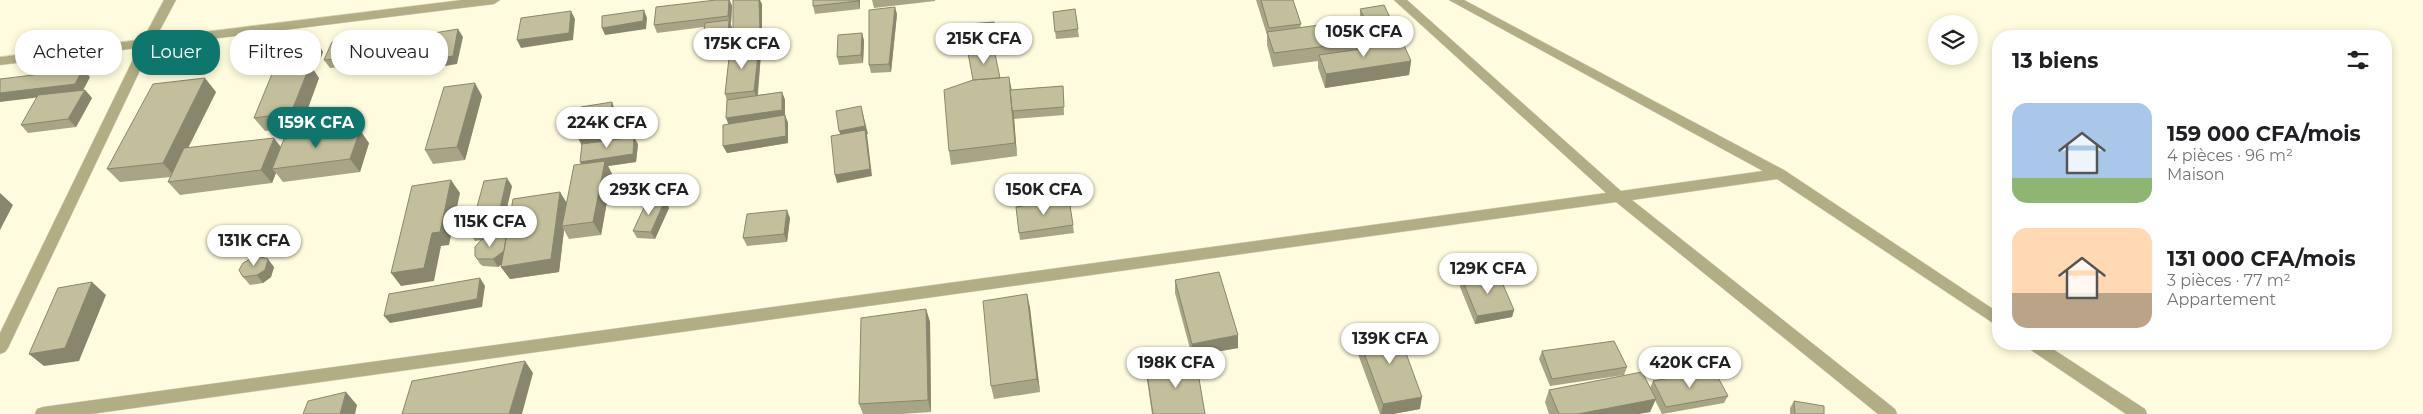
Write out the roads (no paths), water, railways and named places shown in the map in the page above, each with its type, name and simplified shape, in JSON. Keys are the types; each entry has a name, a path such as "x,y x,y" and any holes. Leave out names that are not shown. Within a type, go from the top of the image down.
{"street":[{"path":"154,30 170,0"},
{"path":"220,34 494,0"},
{"path":"1400,0 1619,197 1889,414"},
{"path":"1455,0 1778,174 1992,316"},
{"path":"0,61 132,45"},
{"path":"0,348 132,74"},
{"path":"43,414 1778,174"},
{"path":"2042,350 2139,414"}]}
